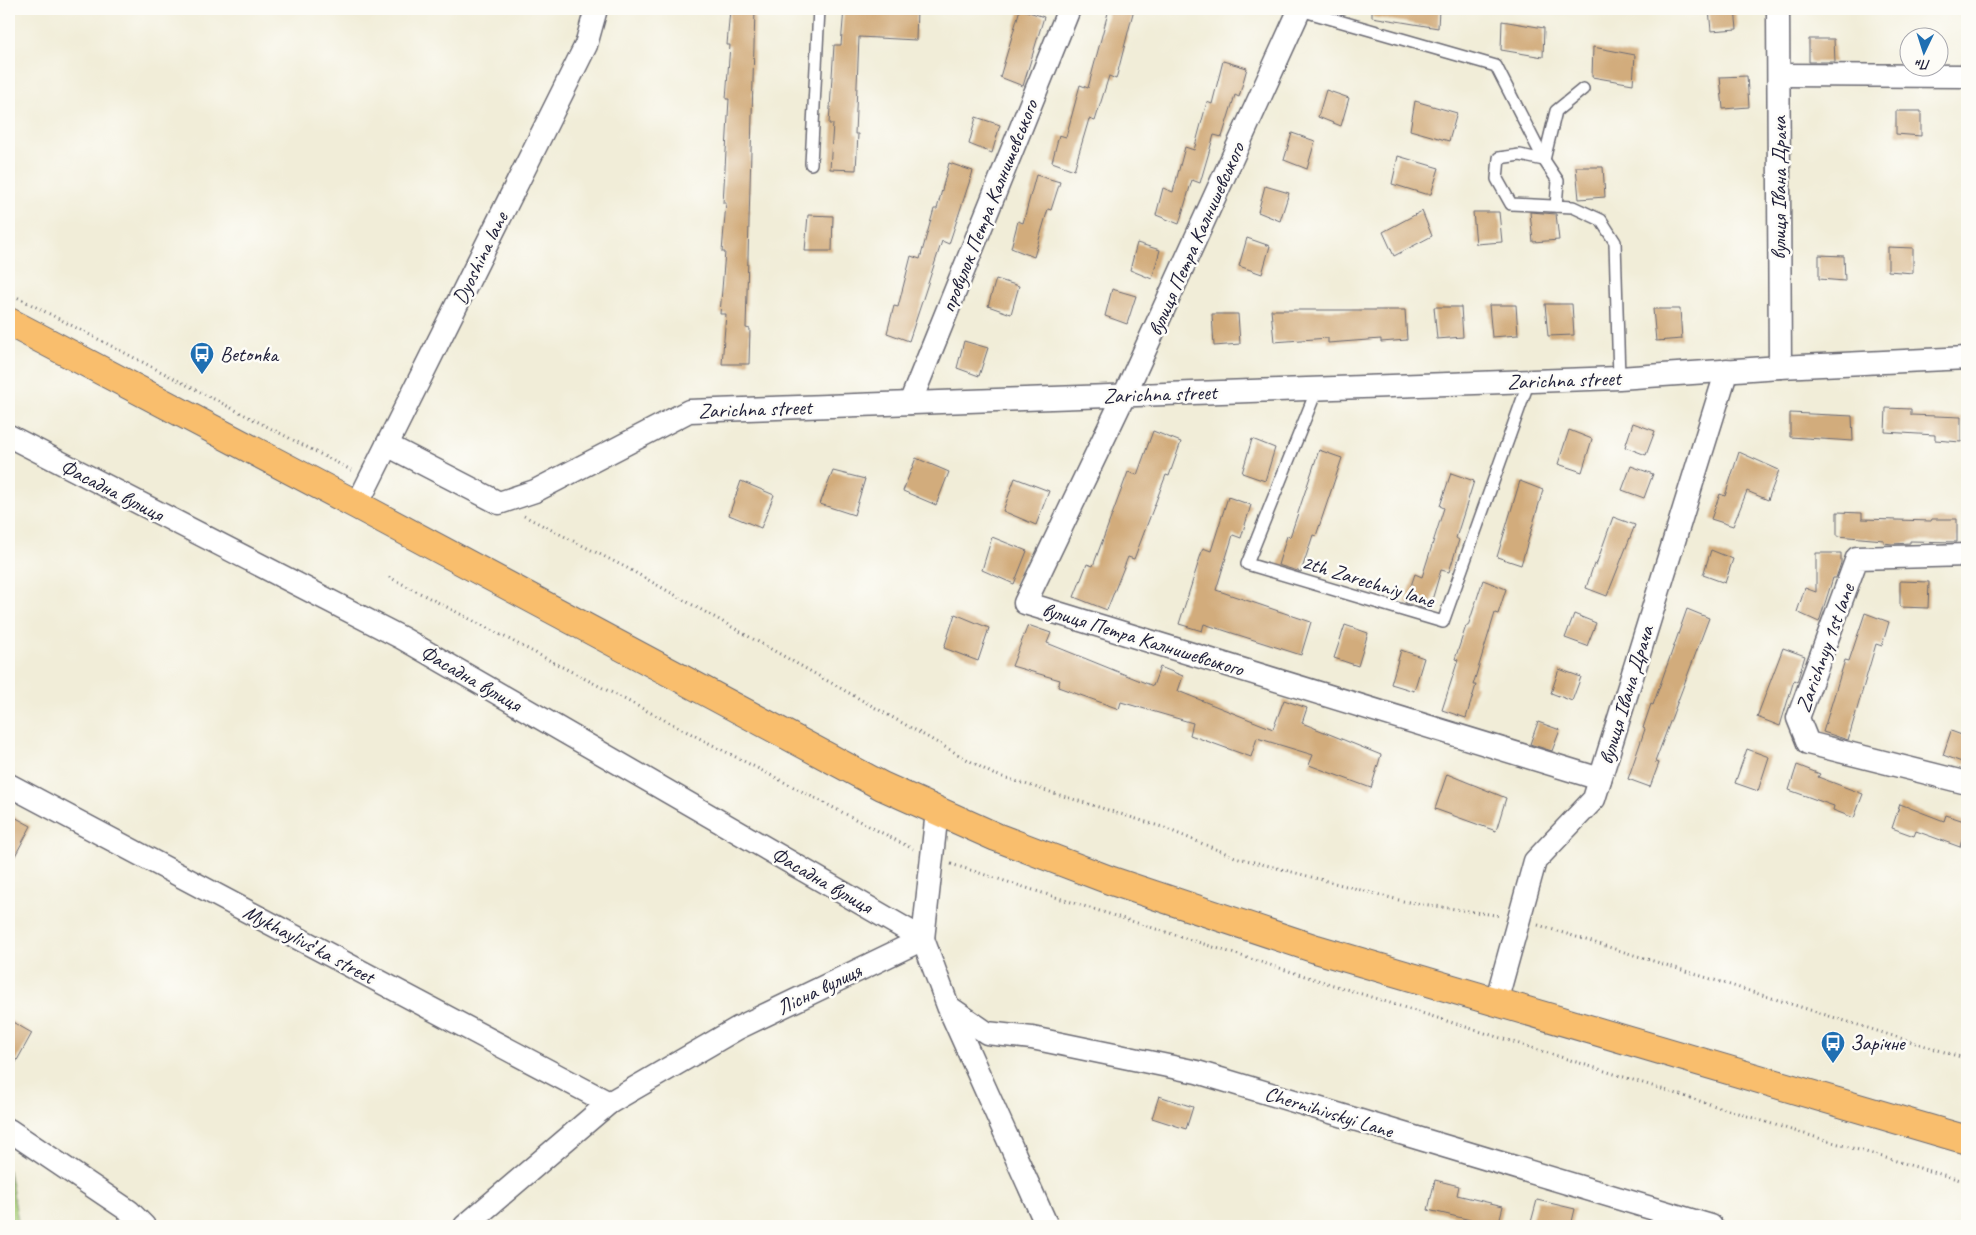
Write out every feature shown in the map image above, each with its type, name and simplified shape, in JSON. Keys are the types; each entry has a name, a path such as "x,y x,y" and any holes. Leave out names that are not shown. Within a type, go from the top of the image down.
{"main road":[{"path":"9,322 357,505 882,786 996,838 1112,881 1316,949 1967,1140"}],"street":[{"name":"Dyoshina lane","path":"357,505 586,45 596,9"},
{"name":"провулок Петра Калнишевського","path":"910,403 1069,9"},
{"name":"вулиця Петра Калнишевського","path":"1298,9 1124,396 1025,603 1600,779"},
{"name":"вулиця Івана Драча","path":"1778,9 1780,367"},
{"path":"1778,76 1967,76"},
{"name":"Zarichna street","path":"387,446 498,503 535,491 689,411 1619,378 1727,370 1967,358"},
{"name":"вулиця Івана Драча","path":"1496,1002 1535,862 1594,799 1727,370"},
{"name":"Фасадна вулиця","path":"9,436 402,638 922,939"},
{"name":"Zarichnyy 1st lane","path":"1967,555 1857,558 1798,718 1808,743 1967,783"},
{"name":"Mykhaylivsʹka street","path":"9,785 609,1103"},
{"path":"937,811 922,939 948,1006 1047,1226"},
{"name":"Лісна вулиця","path":"465,1226 609,1103 738,1028 922,939"},
{"name":"Chernihivskyi Lane","path":"948,1006 986,1033 1032,1038 1197,1072 1711,1226"},
{"path":"9,1130 129,1211 144,1226"}],"lane":[{"path":"812,164 820,9"},
{"path":"1298,9 1496,66 1544,160 1558,180 1556,206"},
{"path":"1544,160 1556,111 1583,89"},
{"path":"1544,160 1520,155 1498,158 1497,179 1512,204 1573,207 1601,220 1615,242 1619,378"},
{"name":"2th Zarechniy lane","path":"1317,389 1247,564 1443,622 1529,381"}],"path":[{"path":"9,293 370,480"},
{"path":"518,513 627,568 993,774 1162,827 1235,857 1403,901 1519,919 1967,1059"}],"green space":[{"path":"9,1170 19,1226 9,1226"}],"building":[{"path":"730,9 755,10 746,328 750,329 749,364 722,364 726,314 720,314 725,252 722,252 726,203 723,203 729,99 726,99 730,45 727,45"},
{"path":"844,9 917,9 916,40 859,37 855,134 858,134 856,170 830,169 833,124 829,124 834,45 841,45"},
{"path":"1020,9 1044,17 1023,86 1000,77"},
{"path":"1109,9 1134,9 1116,79 1109,76 1095,121 1089,119 1074,170 1052,162 1059,135 1066,137 1080,85 1088,88"},
{"path":"1372,9 1439,9 1438,28 1372,17"},
{"path":"1709,9 1735,9 1737,29 1711,31"},
{"path":"1502,21 1544,28 1543,57 1501,50"},
{"path":"1809,39 1834,39 1835,62 1809,62"},
{"path":"1593,47 1635,55 1633,84 1592,77"},
{"path":"1223,61 1247,68 1239,97 1235,95 1222,137 1214,135 1200,183 1192,180 1179,224 1156,215 1163,188 1173,192 1185,147 1194,150 1207,102 1212,104"},
{"path":"1747,76 1749,107 1723,109 1720,77"},
{"path":"1326,90 1349,98 1341,126 1318,117"},
{"path":"1415,101 1457,113 1449,141 1410,130"},
{"path":"1896,111 1921,111 1921,136 1896,134"},
{"path":"976,117 1000,125 992,153 969,144"},
{"path":"1292,133 1315,141 1307,169 1284,160"},
{"path":"1398,156 1439,168 1431,194 1392,184"},
{"path":"949,163 973,171 949,244 942,241 909,341 887,333 894,306 898,307 911,256 920,259 934,209 937,209"},
{"path":"1576,167 1603,167 1605,197 1579,199"},
{"path":"1036,175 1060,182 1051,210 1048,209 1034,257 1011,248 1018,221 1023,223"},
{"path":"1265,186 1289,193 1280,221 1258,212"},
{"path":"1422,211 1432,236 1394,256 1383,232"},
{"path":"1473,212 1499,212 1502,242 1476,244"},
{"path":"1530,212 1556,214 1559,240 1533,242"},
{"path":"808,215 833,216 832,251 805,251"},
{"path":"1247,238 1270,246 1262,274 1239,266"},
{"path":"1137,243 1160,250 1152,279 1130,270"},
{"path":"1888,247 1913,248 1913,273 1888,271"},
{"path":"1819,255 1844,256 1845,281 1819,279"},
{"path":"996,279 1019,286 1011,314 988,306"},
{"path":"1112,289 1136,296 1127,324 1105,316"},
{"path":"1545,304 1572,304 1574,335 1548,336"},
{"path":"1489,305 1516,305 1518,335 1492,337"},
{"path":"1434,307 1461,307 1463,337 1437,339"},
{"path":"1653,309 1680,309 1682,339 1656,341"},
{"path":"1271,310 1405,310 1407,340 1381,342 1381,339 1328,343 1328,338 1274,342"},
{"path":"1212,314 1238,314 1240,344 1214,346"},
{"path":"964,341 988,348 979,376 957,368"},
{"path":"1886,408 1911,409 1911,415 1961,417 1961,442 1935,440 1935,435 1885,432"},
{"path":"1790,413 1852,416 1853,441 1790,437"},
{"path":"1633,423 1655,431 1646,455 1625,447"},
{"path":"1569,430 1592,439 1582,472 1558,464"},
{"path":"1153,431 1181,442 1169,476 1166,475 1134,559 1128,557 1107,610 1074,597 1087,564 1093,566 1128,472 1137,475"},
{"path":"1252,439 1275,448 1265,481 1242,473"},
{"path":"1319,450 1342,458 1316,536 1313,535 1301,572 1278,565 1287,536 1290,537"},
{"path":"1739,452 1779,470 1768,500 1747,491 1733,526 1711,519 1720,494 1725,496"},
{"path":"916,458 949,472 936,505 903,491"},
{"path":"1631,466 1653,474 1644,498 1622,490"},
{"path":"833,471 865,479 854,515 820,504"},
{"path":"1451,473 1474,481 1456,538 1459,540 1449,572 1441,570 1429,610 1405,603 1415,574 1422,577 1444,508 1440,506"},
{"path":"1015,478 1049,491 1036,525 1003,511"},
{"path":"741,481 774,495 761,528 729,515"},
{"path":"1520,481 1543,490 1521,565 1497,557"},
{"path":"1228,497 1251,505 1241,538 1233,535 1216,590 1311,622 1301,655 1204,624 1202,631 1179,624 1203,548 1211,551"},
{"path":"1837,512 1862,513 1862,519 1931,521 1932,519 1957,519 1957,542 1910,541 1910,543 1892,544 1884,543 1884,540 1837,536"},
{"path":"1613,517 1635,525 1607,596 1586,588"},
{"path":"992,537 1027,551 1014,584 982,570"},
{"path":"1711,550 1733,559 1725,583 1703,575"},
{"path":"1816,553 1841,553 1841,563 1836,578 1833,578 1819,622 1797,612 1805,588 1816,592"},
{"path":"1483,580 1506,589 1498,614 1495,613 1473,685 1476,685 1466,718 1442,710 1458,660 1455,659"},
{"path":"1900,581 1929,582 1928,608 1900,607"},
{"path":"1687,609 1709,618 1655,762 1659,763 1650,787 1628,779 1645,729 1643,728 1651,704 1653,705"},
{"path":"1865,613 1889,622 1882,646 1876,644 1848,740 1823,732 1845,660 1849,661"},
{"path":"955,614 989,628 978,661 944,648"},
{"path":"1574,614 1596,623 1587,646 1565,638"},
{"path":"1028,625 1051,633 1047,643 1153,686 1160,667 1183,676 1178,691 1273,729 1284,700 1307,708 1302,723 1381,755 1371,788 1309,765 1313,755 1257,738 1251,757 1190,735 1193,723 1121,702 1119,709 1058,687 1060,680 1012,666"},
{"path":"1345,625 1368,633 1358,666 1334,658"},
{"path":"1783,648 1805,656 1797,682 1794,680 1780,726 1757,717"},
{"path":"1401,650 1424,658 1414,691 1391,684"},
{"path":"1559,669 1581,677 1572,701 1551,693"},
{"path":"1538,722 1560,730 1552,751 1530,744"},
{"path":"1951,731 1967,737 1967,764 1943,755"},
{"path":"1747,749 1769,757 1758,791 1735,783"},
{"path":"1797,765 1820,774 1818,777 1863,794 1854,818 1833,810 1834,806 1789,790"},
{"path":"1447,774 1506,798 1496,831 1435,809"},
{"path":"1900,804 1944,821 1946,815 1967,822 1960,847 1916,831 1914,836 1892,828"},
{"path":"9,814 31,826 9,867"},
{"path":"9,1020 32,1033 9,1075"},
{"path":"1159,1096 1193,1107 1186,1129 1152,1118"},
{"path":"1435,1180 1459,1186 1457,1195 1503,1206 1498,1226 1473,1226 1475,1221 1428,1210"},
{"path":"1537,1200 1575,1209 1571,1226 1530,1226"}],"place":[{"name":"Betonka","path":"202,375"},
{"name":"Зарічне","path":"1833,1064"}]}
